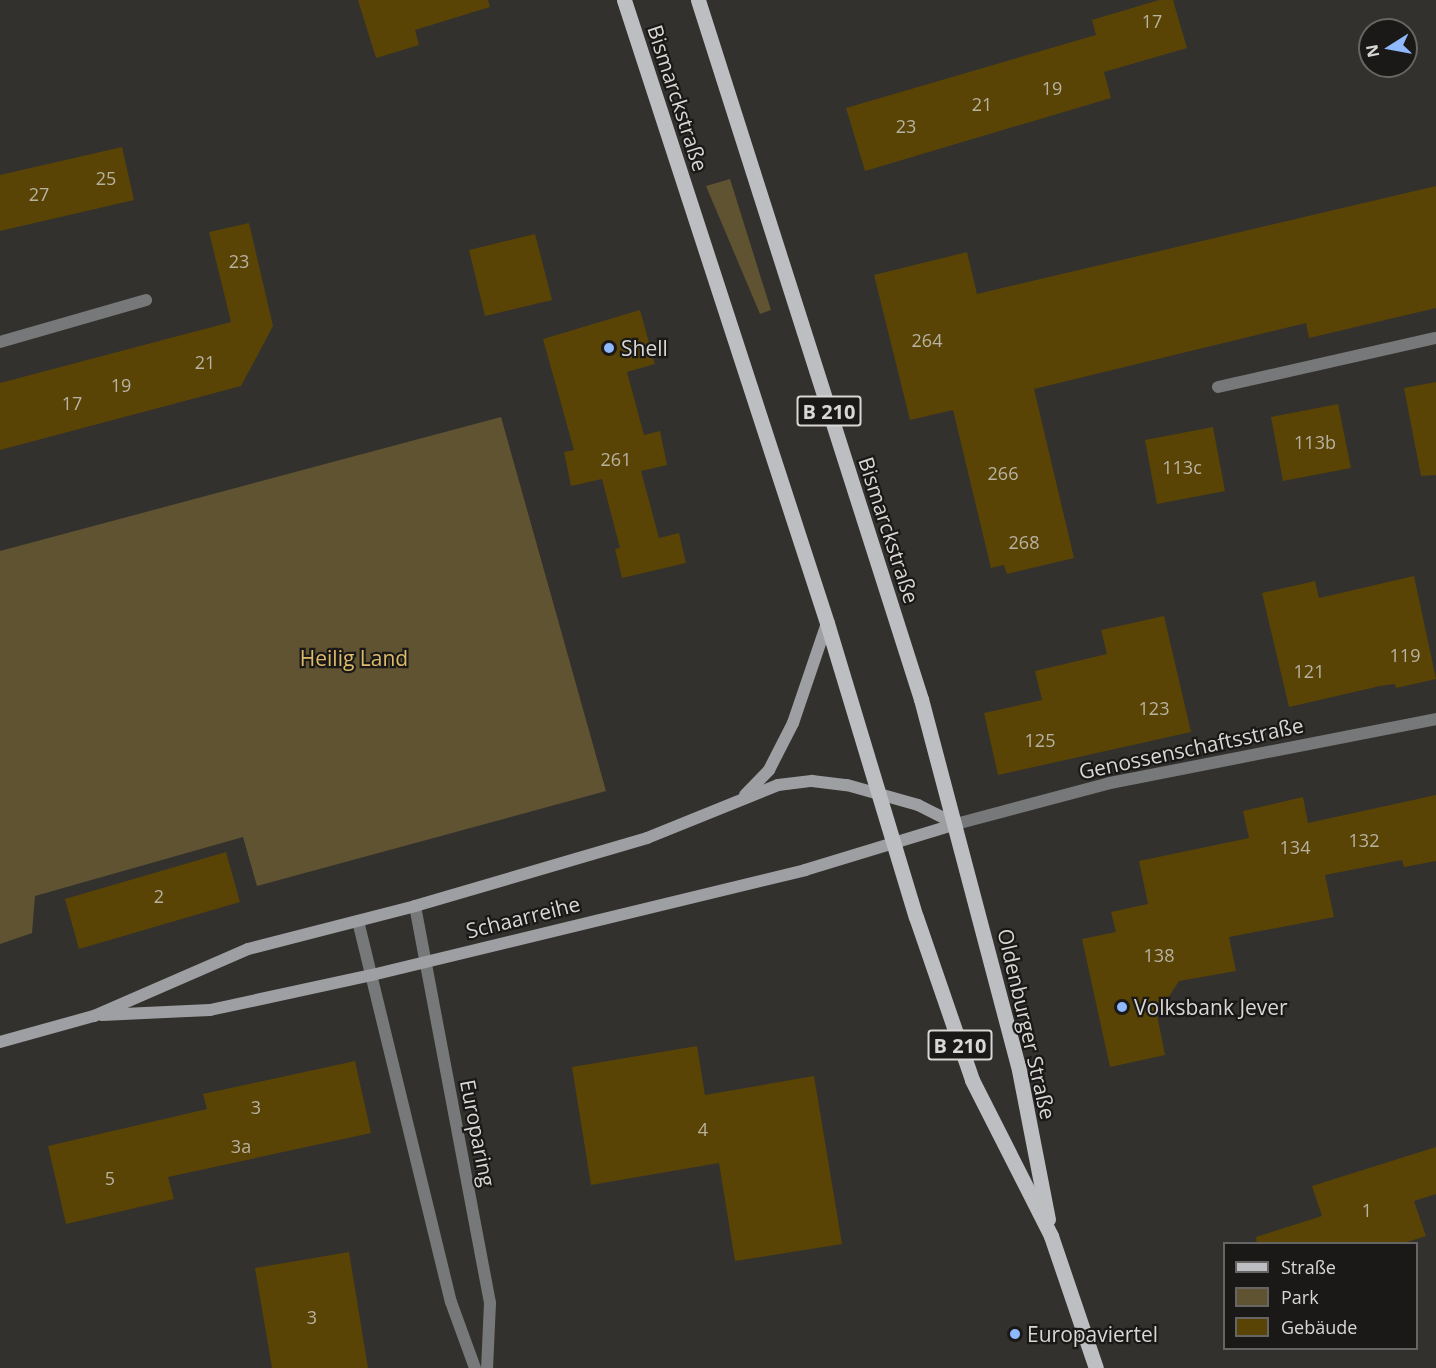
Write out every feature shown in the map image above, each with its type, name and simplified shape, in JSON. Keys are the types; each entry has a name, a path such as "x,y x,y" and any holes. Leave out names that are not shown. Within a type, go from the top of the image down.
{"main road":[{"name":"Bismarckstraße","path":"624,0 827,622 894,844"},
{"name":"Bismarckstraße","path":"698,0 921,699 956,824"},
{"path":"741,798 769,770 786,738 802,702 827,622"},
{"path":"741,798 778,785 812,781 880,792 956,824"},
{"name":"Schaarreihe","path":"0,1042 93,1016 248,949 415,906 647,838 741,798"},
{"name":"Schaarreihe","path":"93,1016 210,1010 372,975 805,870 956,824"},
{"name":"Oldenburger Straße","path":"956,824 1018,1065 1051,1236 1096,1368"},
{"name":"Oldenburger Straße","path":"894,844 972,1080 1051,1236"}],"street":[{"path":"0,342 146,300"},
{"path":"1218,387 1436,338"},
{"name":"Genossenschaftsstraße","path":"956,824 1110,783 1436,719"},
{"name":"Europaring","path":"415,906 490,1303 487,1368"},
{"path":"358,921 451,1302 475,1368"}],"green space":[{"path":"730,179 771,310 760,314 706,186"},
{"name":"Heilig Land","path":"501,417 606,791 257,886 243,837 35,896 32,933 0,944 0,551"}],"building":[{"path":"358,0 488,0 490,7 415,30 419,45 376,58"},
{"path":"1159,0 1173,0 1187,48 1104,72 1111,98 865,171 846,108 1096,35 1092,20"},
{"path":"122,147 134,200 0,231 0,175"},
{"path":"1436,186 1436,308 1309,338 1306,323 1034,389 1074,558 1007,574 1004,565 991,568 953,410 910,420 874,275 967,252 977,294"},
{"path":"249,223 273,326 241,386 0,450 0,383 231,322 209,232"},
{"path":"535,234 552,300 485,316 469,250"},
{"path":"640,310 655,364 627,372 644,435 660,431 667,465 641,471 659,538 679,533 686,563 622,578 615,549 620,548 602,479 571,486 564,452 574,450 543,339"},
{"path":"1436,382 1436,475 1421,476 1404,388"},
{"path":"1338,404 1351,468 1283,481 1271,417"},
{"path":"1213,427 1225,491 1157,504 1145,440"},
{"path":"1414,576 1436,679 1396,688 1395,684 1380,686 1289,707 1262,593 1315,581 1319,598"},
{"path":"1164,616 1191,732 998,775 984,713 1042,700 1035,671 1107,654 1101,630"},
{"path":"1436,795 1436,861 1404,867 1402,860 1325,875 1334,917 1229,937 1236,971 1179,981 1157,1015 1165,1055 1110,1067 1082,939 1116,932 1111,912 1148,904 1139,861 1249,838 1243,811 1303,797 1308,823"},
{"path":"226,852 240,902 79,949 65,899"},
{"path":"697,1046 705,1095 814,1076 842,1244 735,1261 719,1163 591,1185 572,1067"},
{"path":"355,1061 371,1133 168,1177 174,1199 66,1224 48,1146 207,1109 203,1094"},
{"path":"1436,1147 1436,1194 1414,1201 1426,1236 1407,1242 1257,1242 1256,1237 1322,1216 1312,1186"},
{"path":"349,1252 368,1368 272,1368 255,1268"}],"place":[{"name":"Shell","path":"609,348"},
{"name":"Volksbank Jever","path":"1122,1007"},
{"name":"Europaviertel","path":"1015,1334"}]}
